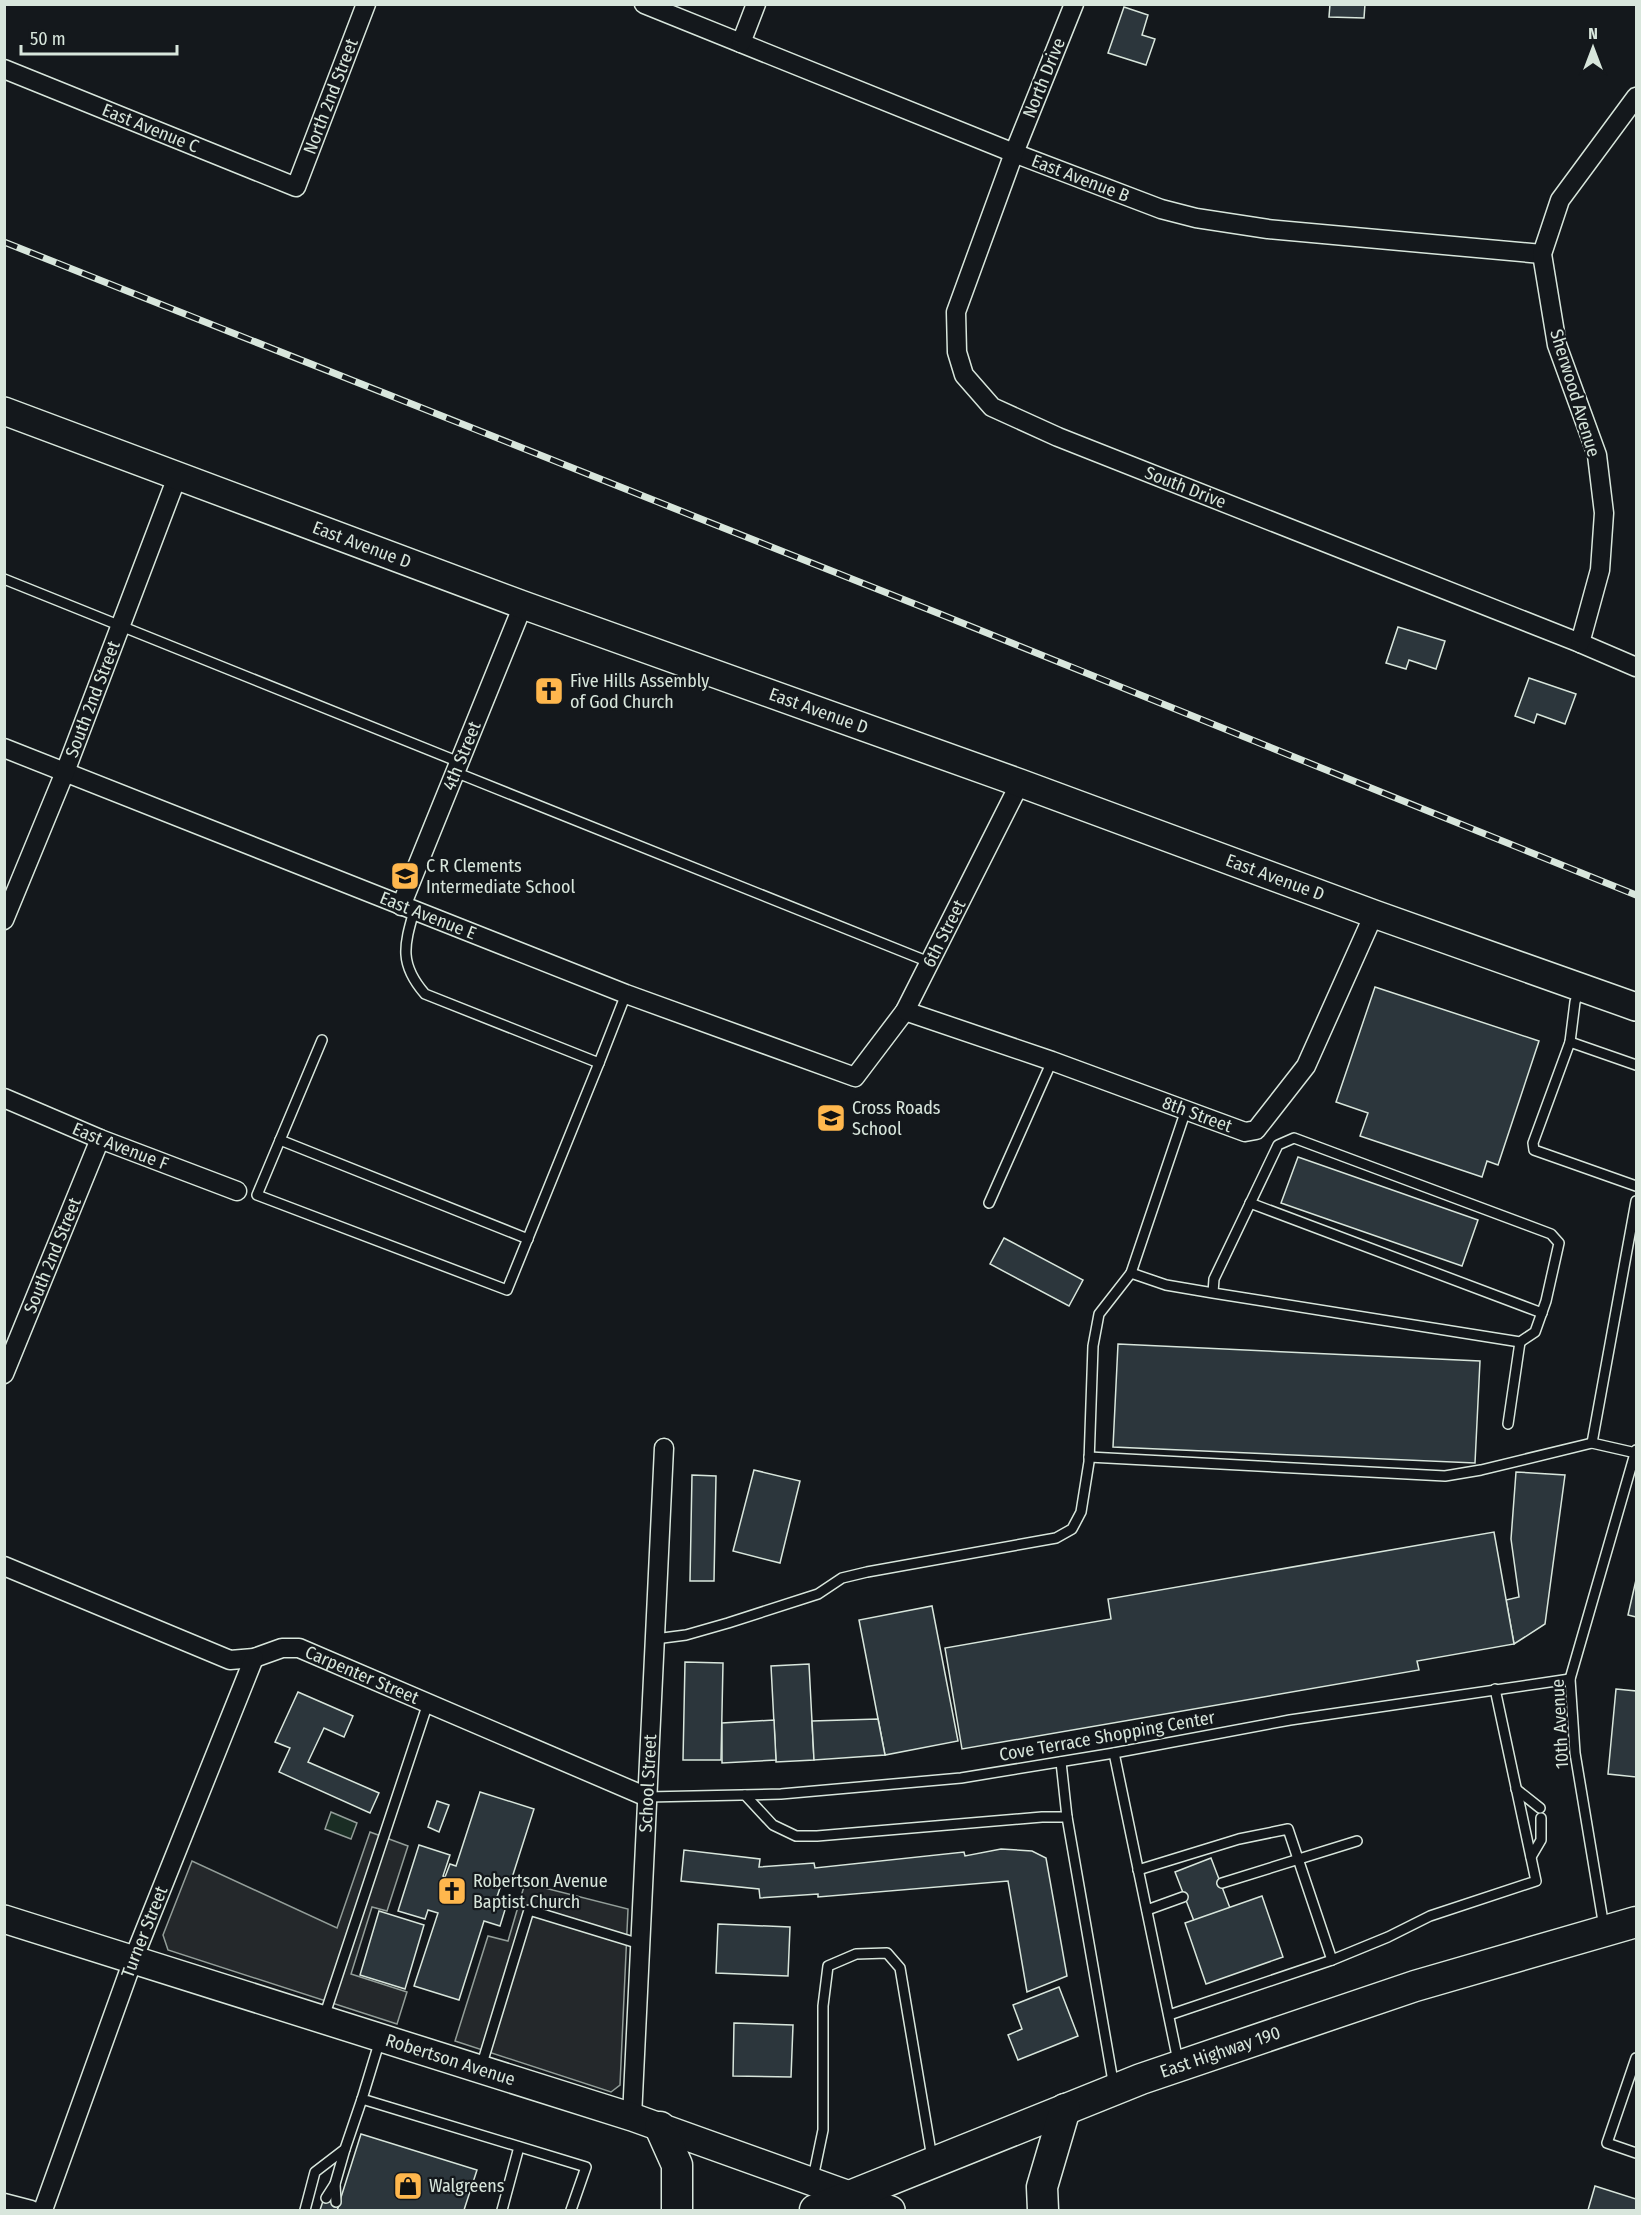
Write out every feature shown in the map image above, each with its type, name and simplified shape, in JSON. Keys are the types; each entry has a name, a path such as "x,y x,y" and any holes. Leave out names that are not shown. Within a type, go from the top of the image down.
{"main road":[{"name":"East Avenue D","path":"4,411 523,605 1636,1007"},
{"name":"Robertson Avenue","path":"4,1918 632,2117 660,2127 813,2197"},
{"name":"East Highway 190","path":"813,2197 847,2196 1180,2066 1416,1986 1636,1922"},
{"path":"1043,2211 1042,2187 1065,2109"},
{"path":"660,2127 677,2165 677,2211"},
{"path":"847,2196 891,2211"}],"street":[{"name":"North 2nd Street","path":"296,187 366,4"},
{"name":"East Avenue B","path":"644,4 1014,153 1161,208 1196,218 1268,229 1542,254"},
{"path":"741,43 756,4"},
{"name":"North Drive","path":"1014,153 1074,4"},
{"name":"East Avenue C","path":"4,69 296,187"},
{"name":"Sherwood Avenue","path":"1580,643 1600,570 1604,513 1597,455 1557,345 1542,254 1560,200 1636,97"},
{"name":"South Drive","path":"1014,153 956,312 957,352 964,375 992,407 1058,437 1636,667"},
{"name":"South 2nd Street","path":"5,918 65,772 177,477"},
{"name":"4th Street","path":"407,908 457,767 523,605"},
{"name":"East Avenue E","path":"4,748 626,994 855,1077"},
{"name":"6th Street","path":"855,1077 905,1011 1020,783"},
{"name":"8th Street","path":"905,1011 1052,1061 1245,1132 1256,1130 1306,1066 1374,914"},
{"name":"East Avenue F","path":"4,1098 100,1139 237,1191"},
{"name":"South 2nd Street","path":"4,1374 100,1139"},
{"name":"School Street","path":"632,2117 664,1448"},
{"name":"Carpenter Street","path":"4,1566 230,1660 254,1658 282,1648 299,1648 647,1797"},
{"name":"Turner Street","path":"43,2211 133,1960 254,1658"},
{"path":"4,2203 31,2211"}],"lane":[{"path":"4,579 928,962"},
{"path":"407,908 405,955 414,982 425,994 599,1063"},
{"path":"1579,987 1570,1042 1533,1143 1534,1150 1636,1186"},
{"path":"322,1040 257,1195 507,1290 626,994"},
{"path":"1570,1042 1636,1065"},
{"path":"989,1203 1052,1061"},
{"path":"655,1639 686,1635 818,1594 842,1578 1056,1538 1072,1529 1082,1512 1089,1457 1093,1346 1099,1314 1131,1273 1186,1110"},
{"path":"1131,1273 1166,1285 1213,1293 1521,1342 1535,1332 1542,1313 1558,1244 1551,1234 1294,1138 1278,1144 1214,1279 1213,1293"},
{"path":"280,1140 528,1239"},
{"path":"1592,1443 1636,1201"},
{"path":"1250,1203 1542,1313"},
{"path":"1508,1424 1521,1342"},
{"path":"1089,1457 1445,1476 1481,1470 1592,1443 1636,1451"},
{"name":"10th Avenue","path":"1605,1931 1575,1753 1570,1679 1636,1451"},
{"name":"Cove Terrace Shopping Center","path":"647,1797 781,1794 961,1778 1114,1753 1290,1720 1570,1679"},
{"path":"1169,2015 1332,1960 1388,1937 1430,1916 1536,1881 1495,1689"},
{"path":"323,2020 429,1703"},
{"path":"1114,1753 1180,2066"},
{"path":"1061,1762 1067,1817 1114,2090"},
{"path":"1516,1789 1540,1808"},
{"path":"745,1795 773,1825 796,1836 1067,1817"},
{"path":"1531,1857 1541,1840 1541,1818"},
{"path":"1138,1870 1239,1839 1288,1829 1332,1960"},
{"path":"1222,1883 1357,1841"},
{"path":"1147,1910 1183,1897"},
{"path":"481,2069 529,1910 640,1944"},
{"path":"813,2197 823,2130 823,2006 828,1966 856,1954 887,1953 900,1968 933,2162"},
{"path":"326,2198 335,2184 380,2038"},
{"path":"1636,2058 1607,2143 1636,2153"},
{"path":"362,2098 586,2167 571,2211"},
{"path":"502,2211 519,2147"},
{"path":"305,2211 315,2172 345,2149"},
{"path":"335,2184 336,2202"}],"green space":[{"path":"331,1812 357,1823 351,1839 325,1829"}],"shaded area":[{"path":"370,1832 408,1846 387,1911 372,1907 351,1974 407,1992 397,2024 168,1950 163,1935 192,1861 337,1928"},
{"path":"525,1883 628,1909 620,2085 611,2092 455,2041 488,1936 508,1941"}],"building":[{"path":"1330,4 1365,4 1364,18 1329,17"},
{"path":"1124,7 1148,15 1142,35 1155,39 1146,65 1108,53"},
{"path":"1398,627 1445,641 1436,669 1409,660 1406,669 1386,663"},
{"path":"1529,678 1576,694 1565,724 1537,714 1534,723 1515,716"},
{"path":"1375,987 1539,1041 1498,1165 1487,1161 1482,1177 1360,1136 1368,1113 1336,1102"},
{"path":"1298,1157 1478,1220 1462,1266 1281,1203"},
{"path":"1004,1238 1083,1280 1069,1306 990,1264"},
{"path":"1118,1344 1480,1361 1475,1463 1113,1447"},
{"path":"754,1470 800,1481 780,1563 733,1551"},
{"path":"1516,1472 1565,1475 1545,1624 1514,1644 1506,1600 1519,1597 1511,1539"},
{"path":"692,1475 716,1476 714,1581 690,1581"},
{"path":"1494,1532 1514,1644 1417,1661 1419,1670 962,1749 945,1648 1111,1619 1108,1599"},
{"path":"1636,1580 1636,1617 1628,1615"},
{"path":"932,1606 958,1741 885,1755 859,1620"},
{"path":"685,1662 723,1663 721,1760 683,1760"},
{"path":"809,1664 814,1760 776,1762 771,1666"},
{"path":"1616,1689 1636,1691 1636,1777 1608,1774"},
{"path":"298,1692 353,1716 344,1737 324,1728 308,1762 379,1793 370,1813 279,1772 290,1748 275,1742"},
{"path":"878,1719 885,1755 814,1760 812,1721"},
{"path":"774,1720 776,1760 722,1763 722,1723"},
{"name":"Robertson Avenue Baptist Church","path":"480,1792 534,1809 510,1884 502,1882 497,1897 508,1900 500,1926 484,1921 459,2000 414,1986 438,1913 428,1910 425,1919 398,1911 419,1845 450,1855 443,1876 445,1877 450,1864 456,1866"},
{"path":"437,1801 449,1805 439,1832 428,1827"},
{"path":"1001,1849 1032,1851 1046,1858 1067,1976 1027,1992 1008,1881 818,1897 818,1894 760,1898 759,1889 681,1881 684,1850 760,1859 759,1867 814,1863 815,1868 964,1852 965,1856"},
{"path":"1211,1858 1230,1908 1194,1921 1175,1872"},
{"path":"1262,1896 1283,1957 1206,1984 1185,1923"},
{"path":"379,1911 424,1925 405,1989 360,1975"},
{"path":"718,1924 790,1927 788,1976 716,1973"},
{"path":"1059,1987 1078,2036 1018,2060 1008,2035 1022,2029 1013,2005"},
{"path":"734,2023 793,2025 791,2077 733,2076"},
{"name":"Walgreens","path":"361,2134 477,2170 464,2210 337,2210"},
{"path":"1595,2186 1636,2199 1636,2210 1588,2210"},
{"path":"324,2198 340,2203 337,2210 320,2210"}],"railway":[{"path":"4,242 940,614 1636,895"}],"place":[{"name":"Five Hills Assembly of God Church","path":"549,691"},
{"name":"C R Clements Intermediate School","path":"405,876"},
{"name":"Cross Roads School","path":"831,1118"},
{"name":"Robertson Avenue Baptist Church","path":"452,1891"},
{"name":"Walgreens","path":"408,2186"}]}
